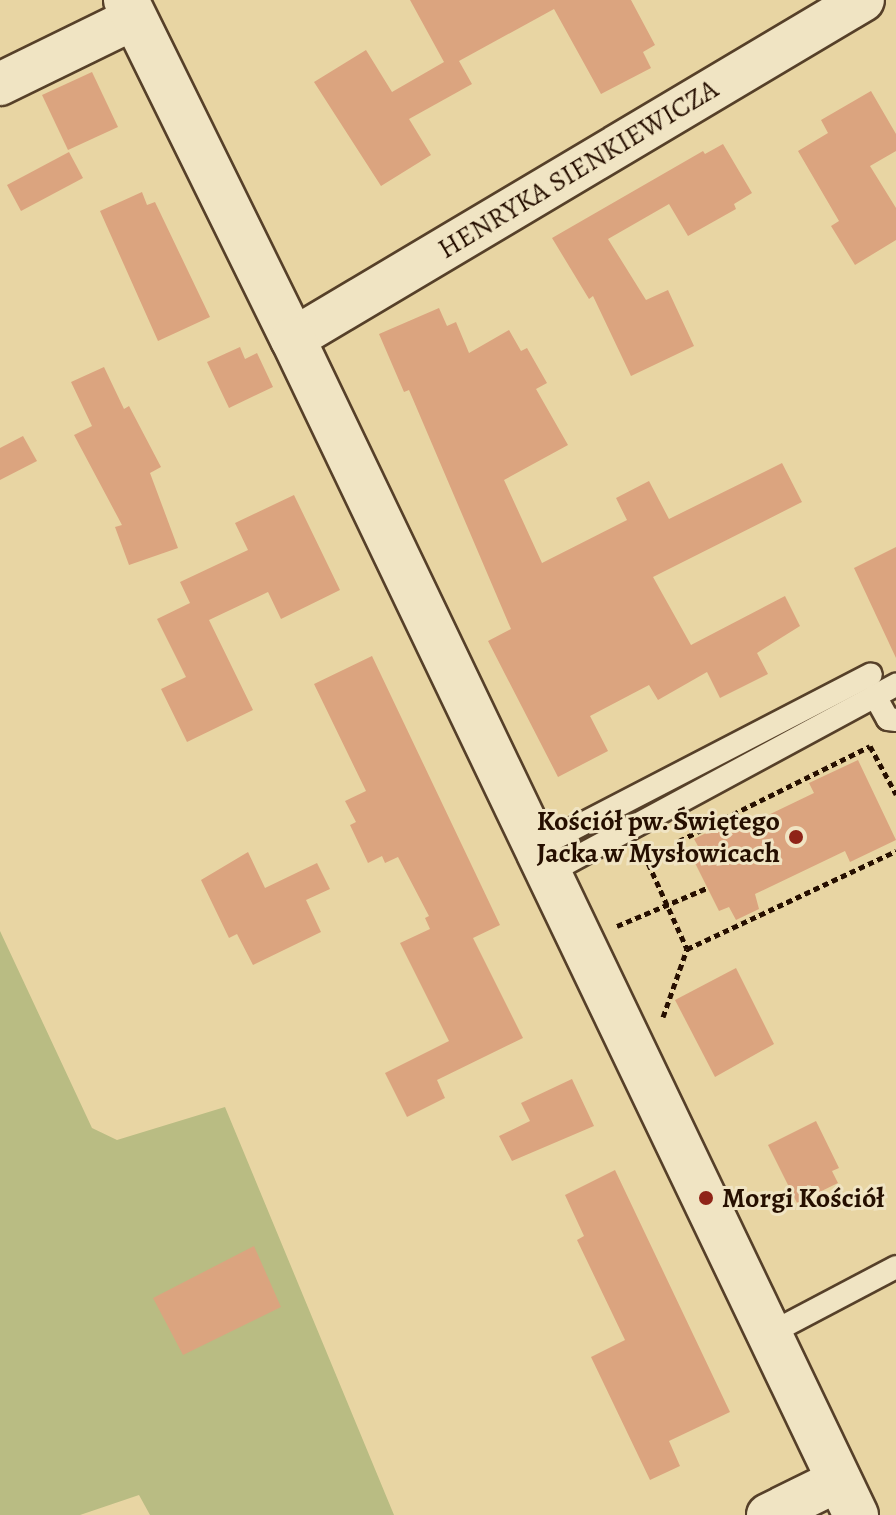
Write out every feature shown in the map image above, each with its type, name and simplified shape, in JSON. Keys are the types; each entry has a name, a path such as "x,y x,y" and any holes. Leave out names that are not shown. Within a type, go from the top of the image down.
{"street":[{"name":"HENRYKA SIENKIEWICZA","path":"293,339 863,0"},
{"path":"0,84 130,9 293,339 848,1498 768,1515"}],"lane":[{"path":"873,685 888,719 896,720"},
{"path":"542,860 873,685 896,685"},
{"path":"771,1333 896,1267"}],"path":[{"path":"674,843 870,746 896,794"},
{"path":"660,850 646,857 687,949 662,1022"},
{"path":"687,949 896,851"},
{"path":"606,932 707,888"}],"green space":[{"path":"0,931 92,1128 117,1140 225,1107 394,1515 150,1515 139,1495 80,1515 0,1515"}],"building":[{"path":"410,0 631,0 655,45 643,52 651,68 601,94 554,9 459,61 472,84 409,119 431,155 381,186 314,82 366,50 392,92 444,62"},
{"path":"92,72 118,127 68,150 42,95"},
{"path":"871,91 896,134 896,151 870,166 896,208 896,240 855,265 831,226 839,221 798,151 828,133 821,120"},
{"path":"723,144 752,193 734,204 736,209 688,236 669,204 608,239 646,300 668,290 694,346 631,376 593,296 589,299 552,238 703,151 705,154"},
{"path":"69,152 83,178 21,211 7,185"},
{"path":"142,192 147,205 155,202 210,317 158,341 100,211"},
{"path":"439,308 447,326 456,322 469,353 509,330 521,351 527,348 547,383 536,389 568,445 504,480 542,563 627,520 616,498 649,481 669,519 782,463 802,502 653,577 691,645 785,596 800,626 757,653 768,674 720,698 707,672 658,700 649,685 590,716 608,751 558,777 488,641 511,629 409,390 404,392 379,334"},
{"path":"240,347 245,359 257,353 273,387 229,408 207,362"},
{"path":"104,367 124,409 129,406 161,467 150,473 178,548 129,565 115,527 122,525 74,435 92,426 71,382"},
{"path":"23,436 37,461 0,480 0,448"},
{"path":"294,495 340,590 281,619 268,592 209,620 253,710 187,742 161,689 186,677 157,619 190,603 180,582 248,550 235,523"},
{"path":"896,547 896,658 854,568"},
{"path":"372,656 500,925 473,938 523,1038 437,1080 445,1098 407,1117 385,1073 449,1041 400,943 430,929 425,918 429,916 398,857 385,863 382,856 368,863 350,825 356,822 345,801 366,791 314,684"},
{"name":"Kościół pw. Świętego Jacka w Mysłowicach","path":"858,760 896,840 850,862 845,851 755,894 759,909 736,920 729,907 719,911 690,853 699,848 694,839 720,826 725,836 814,793 809,783"},
{"path":"248,852 265,888 317,863 330,889 306,900 321,932 253,965 237,934 229,938 201,880"},
{"path":"736,968 774,1044 715,1077 675,1000"},
{"path":"572,1079 594,1126 512,1161 499,1136 530,1121 521,1103"},
{"path":"816,1121 839,1168 832,1171 838,1183 797,1203 768,1145"},
{"path":"615,1170 730,1412 669,1441 680,1466 650,1480 591,1357 625,1340 577,1240 584,1236 565,1195"},
{"path":"254,1246 281,1307 183,1355 153,1298"}],"place":[{"name":"Kościół pw. Świętego Jacka w Mysłowicach","path":"796,837"},
{"name":"Morgi Kościół","path":"706,1198"}]}
